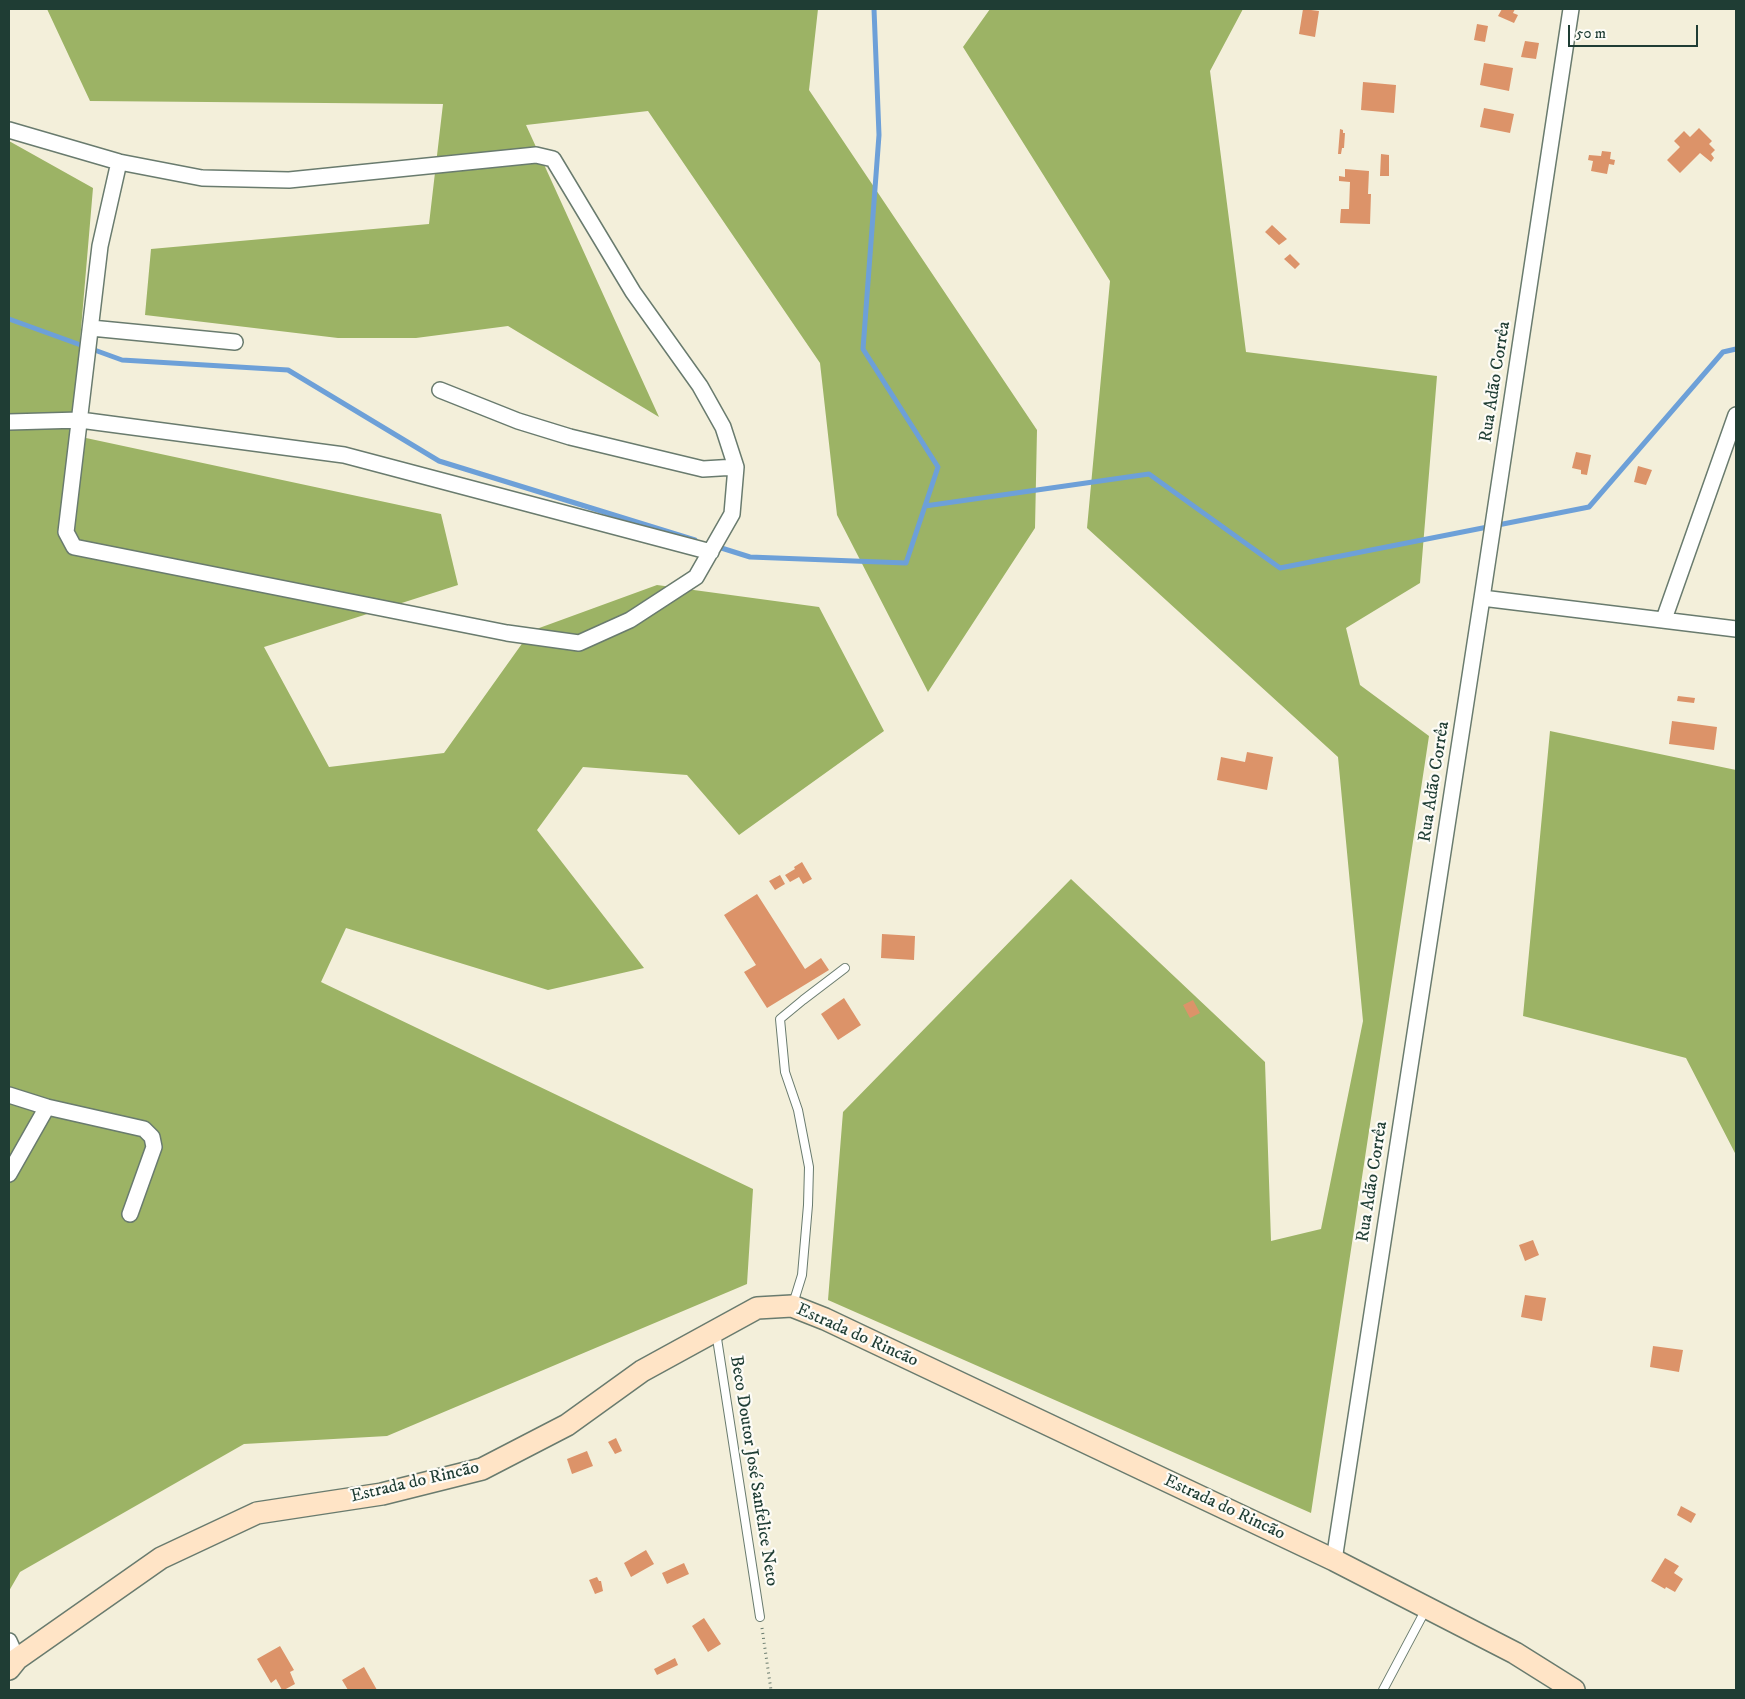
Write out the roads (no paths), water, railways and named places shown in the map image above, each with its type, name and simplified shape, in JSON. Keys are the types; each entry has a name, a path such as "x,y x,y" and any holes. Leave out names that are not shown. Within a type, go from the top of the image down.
{"street":[{"name":"Rua Adão Corrêa","path":"1334,1560 1482,598 1570,9"},
{"path":"9,130 119,162 202,178 289,180 536,155 553,159 633,292 700,386 723,426 736,467 732,514 696,577 630,620 579,642 507,633 74,547 66,532 100,246 119,162"},
{"path":"91,328 235,342"},
{"path":"440,390 518,421 570,437 703,470 736,467"},
{"path":"1664,620 1736,415"},
{"path":"9,422 80,420 131,425 344,455 711,552"},
{"path":"1482,598 1736,629"},
{"path":"9,1095 47,1107 144,1129 152,1138 154,1147 130,1214"},
{"path":"9,1174 47,1107"},
{"name":"Estrada do Rincão","path":"11,1656 162,1558 257,1513 382,1494 482,1469 567,1425 642,1371 757,1308 792,1306 834,1323 1334,1560 1515,1653 1574,1690"}],"lane":[{"path":"792,1306 802,1275 808,1205 808,1167 798,1110 784,1072 780,1019 845,968"},
{"name":"Beco Doutor José Sanfelice Neto","path":"716,1330 760,1617"},
{"path":"1383,1690 1426,1608"}],"waterway":[{"path":"715,546 750,557 906,563 938,467 863,349 879,135 874,9"},
{"path":"9,319 122,360 288,370 439,461 695,540"},
{"path":"925,506 1149,474 1280,568 1589,507 1723,352 1736,349"}]}
